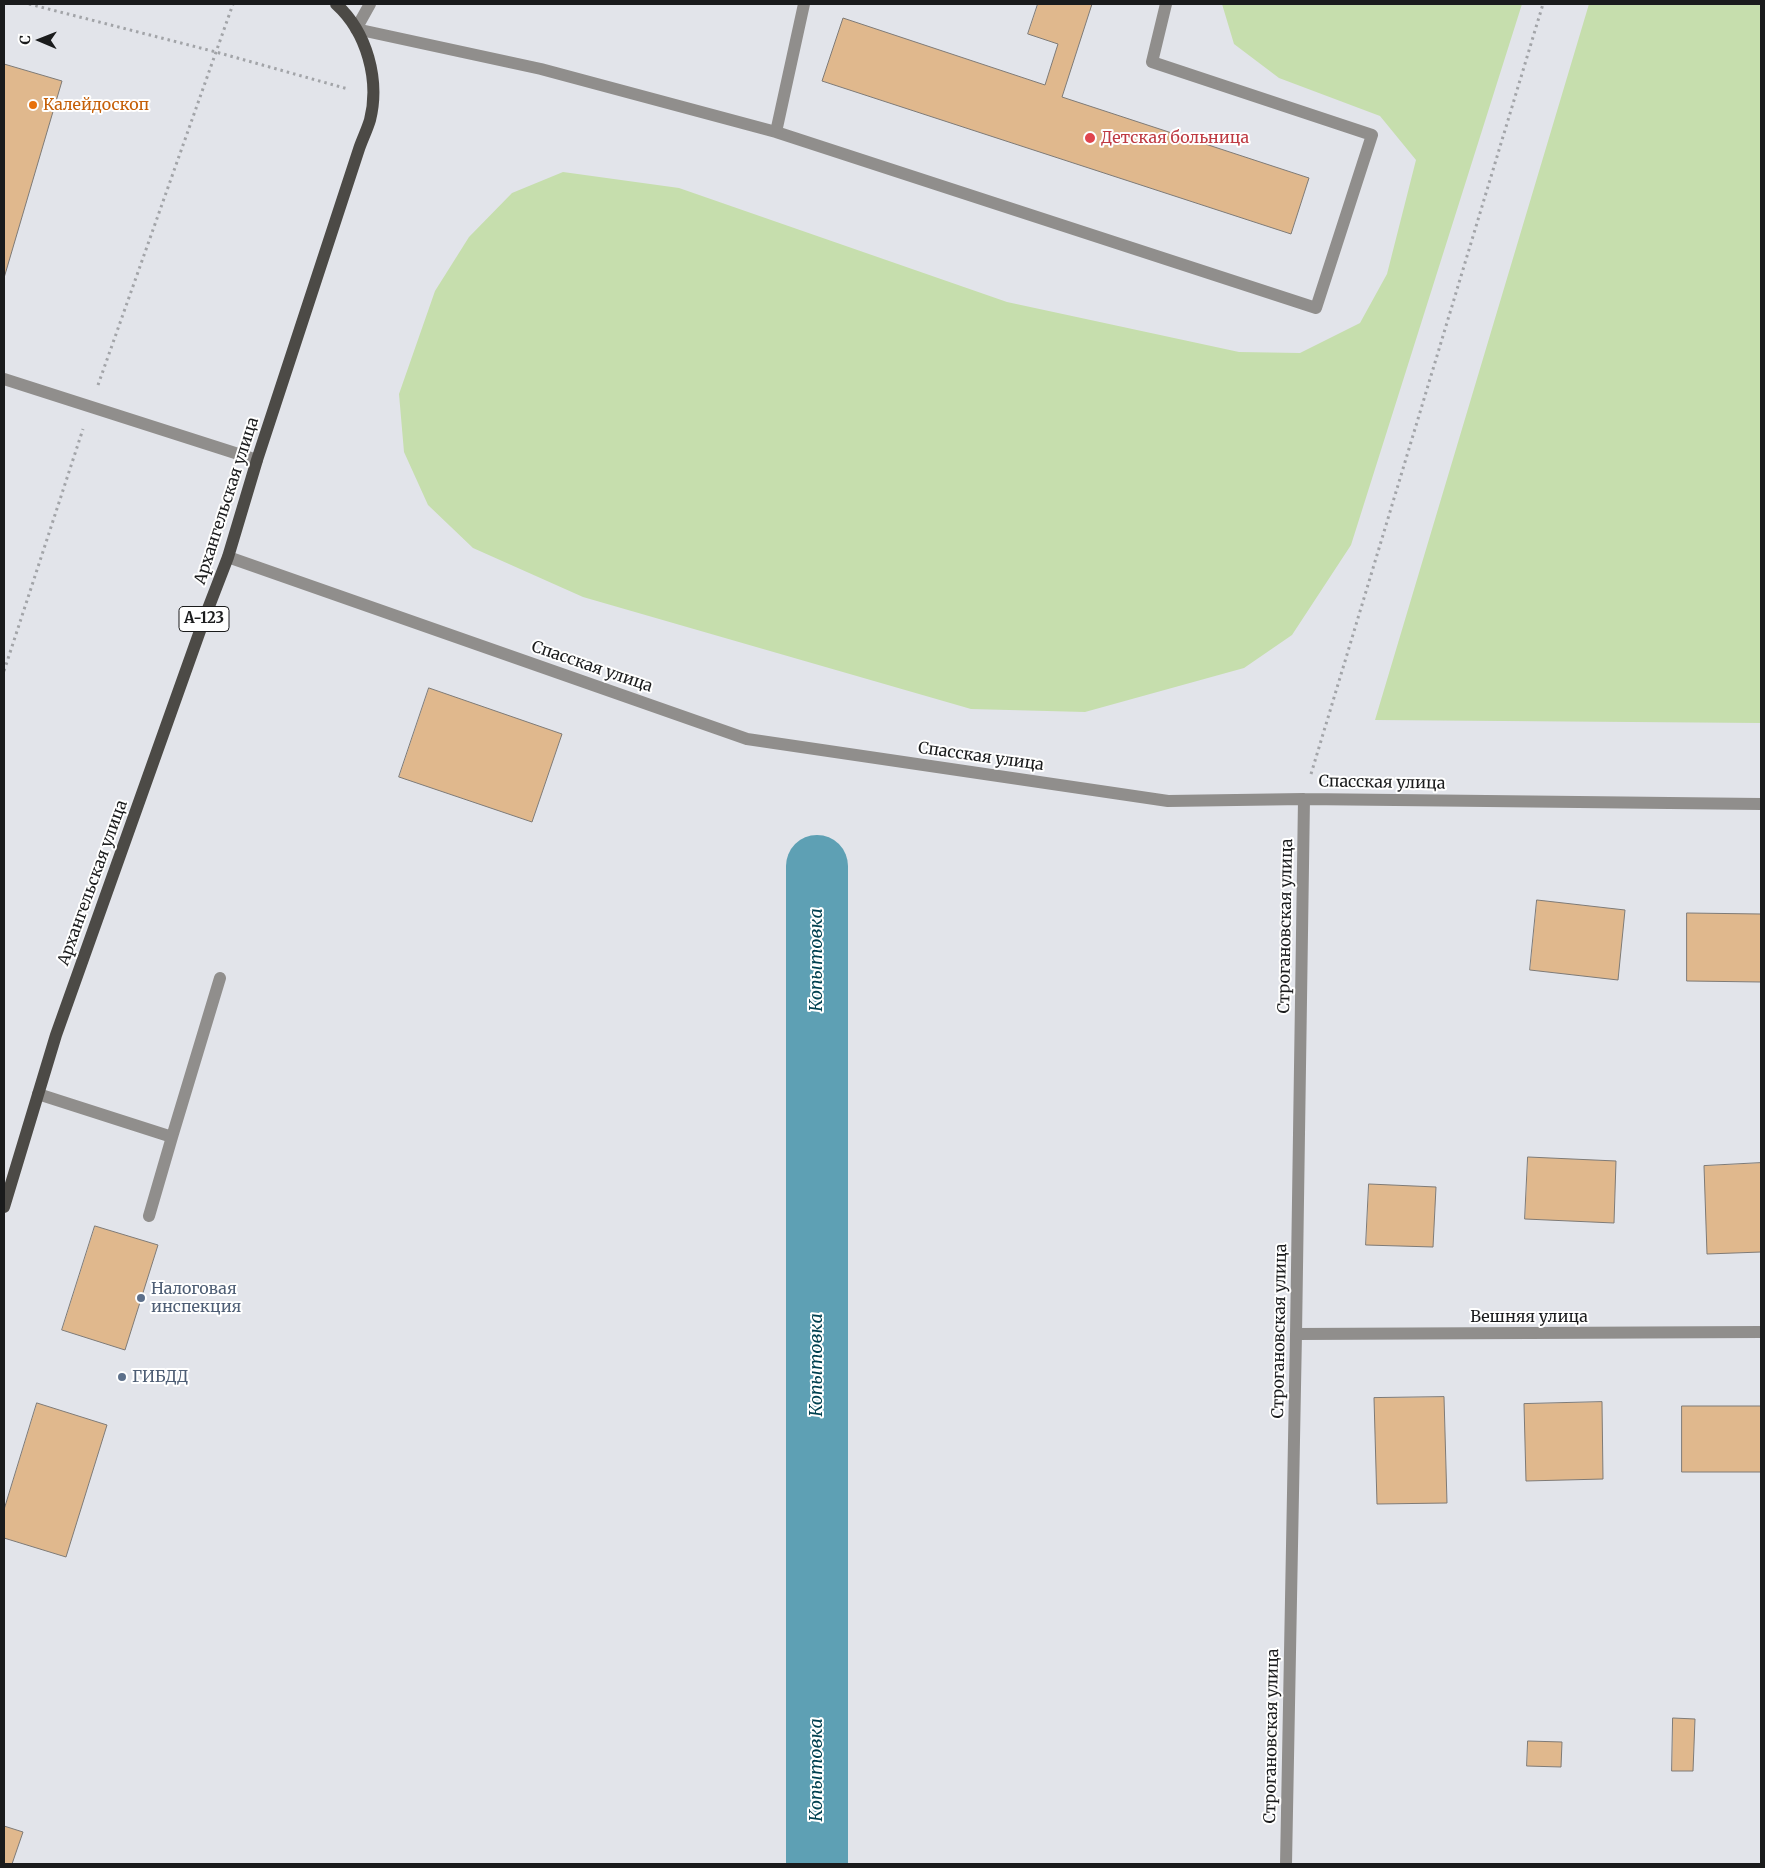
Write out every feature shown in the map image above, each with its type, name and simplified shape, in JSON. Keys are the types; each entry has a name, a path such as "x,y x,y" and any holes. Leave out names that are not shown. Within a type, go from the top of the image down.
{"main road":[{"name":"А-123","path":"336,4 356,28"},
{"name":"Архангельская улица","path":"4,1207 56,1035 228,557 257,460 359,149 370,121 373,96 371,70 366,49 356,28"}],"street":[{"path":"370,4 356,28 541,69 776,132 1316,308 1372,135 1152,62 1166,4"},
{"path":"776,132 804,4"},
{"path":"4,380 257,460"},
{"name":"Спасская улица","path":"228,557 747,739 1168,801 1304,799 1761,804"},
{"name":"Строгановская улица","path":"1286,1864 1304,799"},
{"path":"149,1216 220,978"},
{"path":"38,1094 172,1137"},
{"name":"Вешняя улица","path":"1296,1334 1761,1332"}],"path":[{"path":"28,4 216,52 373,96"},
{"path":"4,671 90,407 233,4"},
{"path":"1304,799 1543,4"}],"green space":[{"path":"1222,4 1522,4 1351,545 1292,635 1244,668 1085,712 971,709 583,597 473,548 428,505 404,452 399,394 435,291 469,237 512,193 563,172 679,188 1007,302 1239,352 1300,353 1360,323 1387,274 1416,160 1380,116 1279,78 1234,44"},
{"path":"1589,4 1761,4 1761,723 1375,720"}],"building":[{"name":"Детская больница","path":"1038,4 1092,4 1062,97 1309,178 1291,234 822,81 843,18 1045,85 1058,44 1028,34"},
{"path":"4,64 62,81 4,278"},
{"path":"429,688 562,734 532,822 399,777"},
{"path":"1537,900 1625,910 1618,980 1530,970"},
{"path":"1687,913 1761,914 1761,982 1687,981"},
{"path":"1528,1157 1616,1161 1614,1223 1525,1219"},
{"path":"1761,1163 1761,1252 1707,1254 1704,1166"},
{"path":"1369,1184 1436,1187 1433,1247 1366,1245"},
{"path":"95,1226 158,1245 125,1350 62,1330"},
{"path":"1444,1397 1447,1503 1377,1504 1374,1398"},
{"path":"1602,1402 1603,1479 1526,1481 1524,1404"},
{"path":"37,1403 107,1425 66,1557 4,1538 4,1510"},
{"path":"1682,1406 1761,1406 1761,1472 1682,1472"},
{"path":"1673,1718 1695,1719 1693,1771 1672,1771"},
{"path":"1528,1741 1562,1742 1561,1767 1527,1766"},
{"path":"4,1826 23,1832 12,1864 4,1864"}],"waterway":[{"name":"Копытовка","path":"817,866 817,1864"}],"place":[{"name":"Калейдоскоп","path":"33,105"},
{"name":"Детская больница","path":"1090,138"},
{"name":"Налоговая инспекция","path":"141,1298"},
{"name":"ГИБДД","path":"122,1377"}]}
